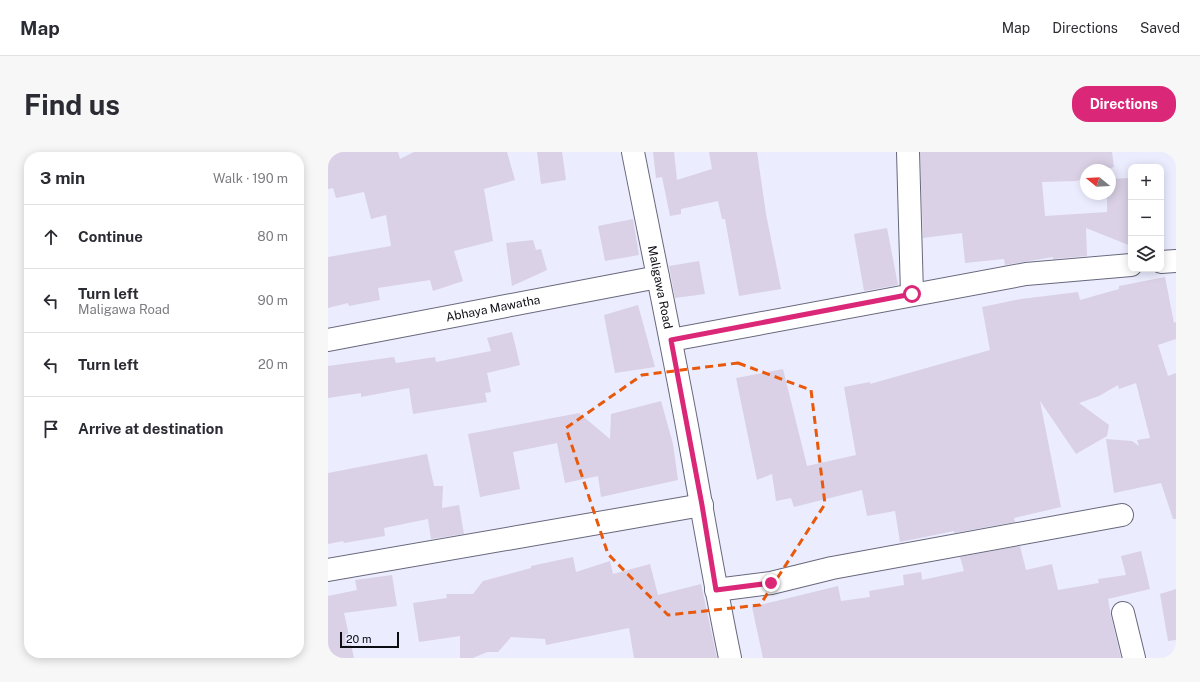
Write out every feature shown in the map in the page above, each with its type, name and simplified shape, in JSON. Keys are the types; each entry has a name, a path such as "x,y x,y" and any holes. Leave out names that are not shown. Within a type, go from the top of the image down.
{"street":[{"name":"Maligawa Road","path":"633,152 671,340 702,505 716,590 730,658"},
{"path":"908,152 912,294"},
{"path":"1164,262 1176,261"},
{"path":"671,340 1026,274 1128,265"},
{"name":"Abhaya Mawatha","path":"328,340 658,277"},
{"path":"328,570 702,505"},
{"path":"716,590 771,583 832,568 1122,515"},
{"path":"1123,613 1134,658"}],"highlighted area":[{"path":"738,363 811,390 825,504 760,605 668,615 608,554 566,428 642,375"}],"building":[{"path":"328,152 398,152 400,159 414,152 507,152 515,180 484,189 493,241 454,251 463,281 433,291 430,280 378,288 380,300 349,306 348,303 328,308 328,257 391,246 386,215 371,219 364,192 336,198 333,188 328,189"},
{"path":"537,152 562,152 566,180 541,184"},
{"path":"653,152 674,152 677,180 712,169 709,152 757,152 766,214 781,289 739,296 725,219 722,219 718,201 681,209 681,214 670,216 662,177 656,178"},
{"path":"920,152 1112,152 1114,164 1080,164 1080,180 1077,181 1042,182 1045,216 1107,212 1107,200 1116,200 1116,179 1128,178 1128,245 1086,228 1087,256 1053,259 1053,257 1005,265 1004,259 965,263 962,233 923,238"},
{"path":"633,219 639,255 605,261 598,226"},
{"path":"887,228 898,285 864,291 854,234"},
{"path":"533,240 536,250 541,249 547,270 512,286 506,243"},
{"path":"699,261 705,294 675,298 669,266"},
{"path":"1165,277 1174,323 1176,322 1176,339 1158,345 1168,376 1176,373 1176,519 1173,519 1161,483 1114,493 1106,439 1132,441 1139,446 1137,440 1150,438 1136,383 1119,389 1118,385 1099,396 1079,403 1109,425 1107,436 1076,454 1040,401 1061,507 1014,518 1015,522 954,533 954,531 900,542 895,511 867,516 862,490 794,507 791,498 776,501 772,474 757,480 736,378 783,369 807,466 856,455 844,387 870,382 870,384 990,350 982,307 1021,299 1078,292 1080,300 1119,289 1119,286"},
{"path":"638,305 655,367 615,373 604,315"},
{"path":"512,332 520,365 487,373 491,392 485,393 487,402 413,414 409,388 361,397 361,393 328,398 328,366 394,357 396,363 435,357 436,362 491,351 487,338"},
{"path":"661,401 673,444 678,480 601,497 598,476 565,483 557,443 513,452 520,489 480,497 468,434 579,413 610,439 611,414"},
{"path":"427,454 434,486 443,486 442,508 459,505 464,534 431,539 428,519 384,528 385,536 344,543 343,541 328,544 328,473"},
{"path":"1020,546 1026,570 1052,564 1058,590 1099,583 1098,579 1126,575 1121,556 1141,551 1150,589 1108,599 1121,658 763,658 752,607 838,586 841,601 870,597 869,591 904,585 903,575 921,572 922,580 964,571 960,557"},
{"path":"573,557 576,572 610,561 613,574 650,564 658,595 701,584 717,658 634,658 629,628 546,645 545,639 511,637 498,652 487,652 473,658 460,658 460,636 419,642 413,603 447,598 446,594 473,594 483,581 531,568 531,566"},
{"path":"392,575 397,606 344,613 354,658 330,658 328,649 328,596 357,590 355,580"},
{"path":"1176,589 1176,640 1168,641 1160,594"}],"route":[{"path":"771,583 716,590 702,505 671,340 912,294"}]}
